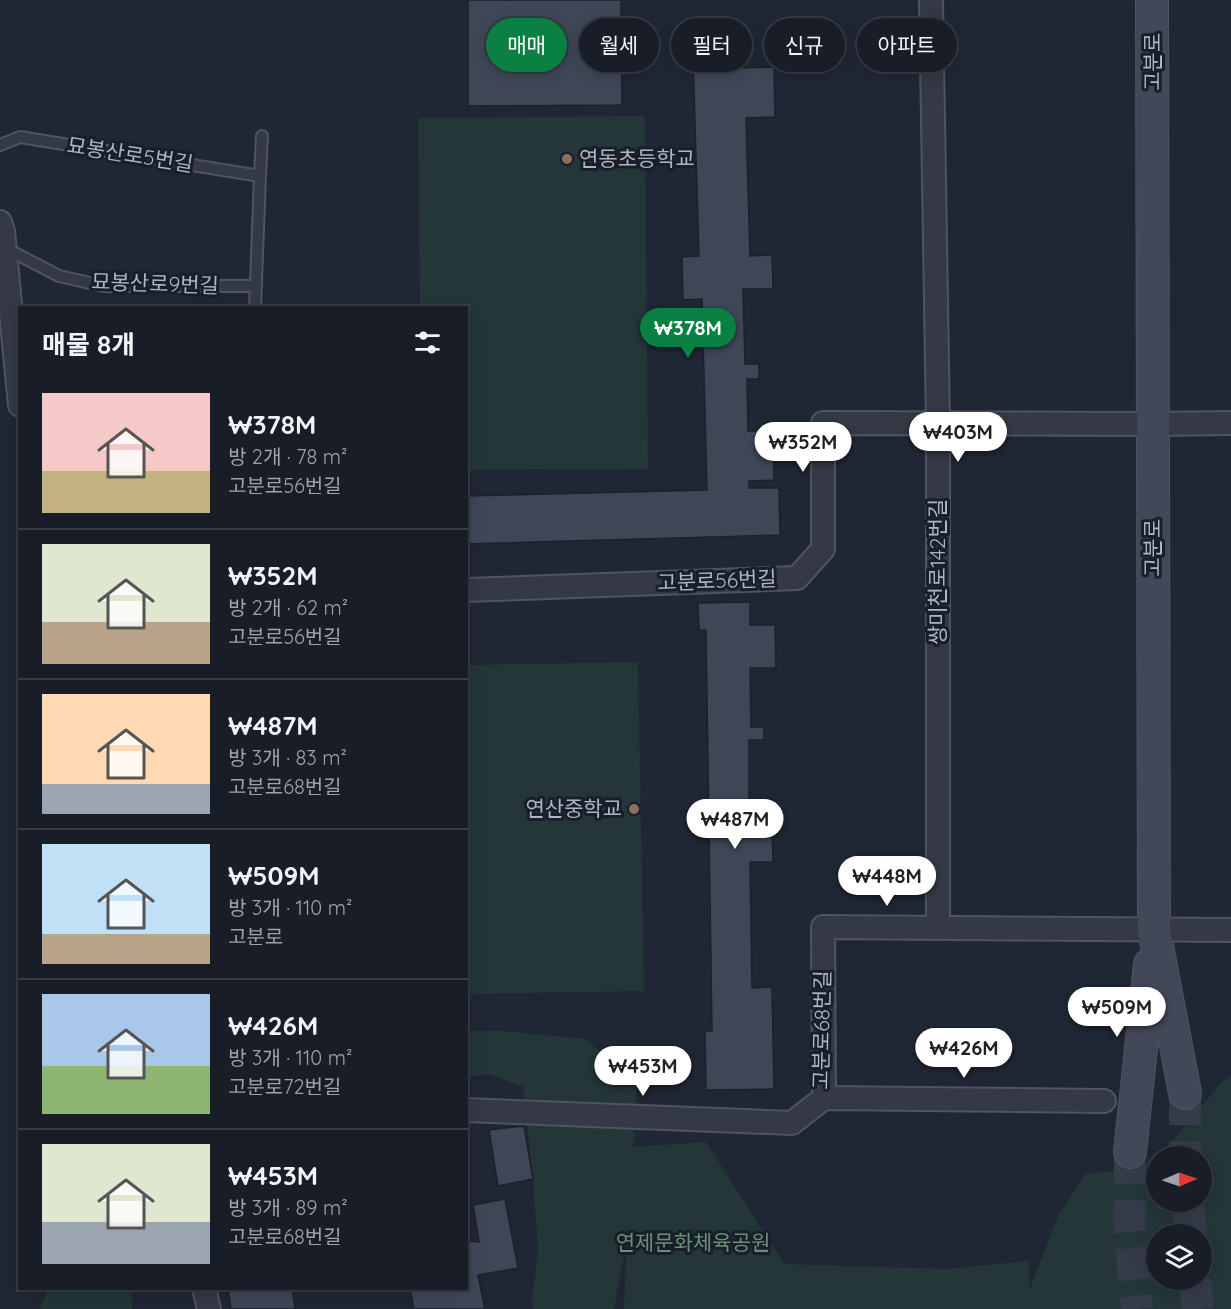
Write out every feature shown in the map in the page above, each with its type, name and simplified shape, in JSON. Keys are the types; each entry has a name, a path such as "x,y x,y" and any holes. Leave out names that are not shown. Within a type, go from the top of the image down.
{"main road":[{"name":"고분로","path":"1152,0 1154,930 1185,1093"},
{"path":"1130,1152 1154,930"}],"street":[{"name":"쌍미천로142번길","path":"932,0 938,423 938,927"},
{"path":"0,222 5,248 18,384"},
{"name":"고분로56번길","path":"468,591 797,578 823,549 823,423 1231,423"},
{"name":"고분로68번길","path":"468,1110 792,1123 824,1098 823,927 1231,930"},
{"path":"824,1098 1104,1101"},
{"path":"204,1290 209,1309"}],"lane":[{"path":"255,306 262,136"},
{"name":"묘봉산로5번길","path":"0,146 20,137 260,177"},
{"name":"묘봉산로9번길","path":"5,248 59,276 103,286 256,286"}],"green space":[{"path":"645,116 648,469 468,470 468,306 420,306 418,118"},
{"path":"638,662 644,991 468,994 468,665"},
{"name":"연제문화체육공원","path":"468,1031 504,1031 586,1039 637,1085 633,1147 706,1142 784,1264 946,1269 1029,1261 1029,1291 1058,1216 1085,1174 1146,1168 1146,1212 1212,1212 1212,1146 1168,1146 1223,1081 1231,1076 1231,1309 624,1309 627,1238 614,1309 533,1309 538,1249 523,1087 490,1074 468,1077"},
{"path":"48,1290 131,1290 132,1309 40,1309"}],"building":[{"path":"468,0 621,0 621,18 579,18 579,72 622,72 622,105 468,106"},
{"path":"764,67 764,72 774,72 775,117 746,118 750,256 772,255 773,289 743,289 745,364 759,364 759,379 747,379 748,431 773,431 774,480 749,481 749,488 779,488 780,535 468,544 468,496 707,490 702,299 683,300 682,257 699,256 693,72 752,72 752,68"},
{"path":"750,602 750,625 775,625 776,668 750,668 751,727 764,727 764,740 749,740 749,799 771,799 773,862 750,862 752,988 772,987 774,1089 706,1090 705,1031 712,1031 706,630 699,630 698,603"},
{"path":"524,1126 533,1179 498,1186 489,1130"},
{"path":"505,1199 518,1268 478,1275 485,1309 414,1309 410,1290 468,1290 468,1233 470,1241 479,1242 473,1205"},
{"path":"228,1290 292,1290 295,1309 231,1309"}],"tunnel":[{"path":"1185,1093 1185,1146"},
{"path":"1130,1152 1129,1224 1137,1309"},
{"path":"1189,1212 1190,1224"},
{"path":"1196,1290 1198,1309"}],"place":[{"name":"연동초등학교","path":"567,159"},
{"name":"연산중학교","path":"634,809"}]}
